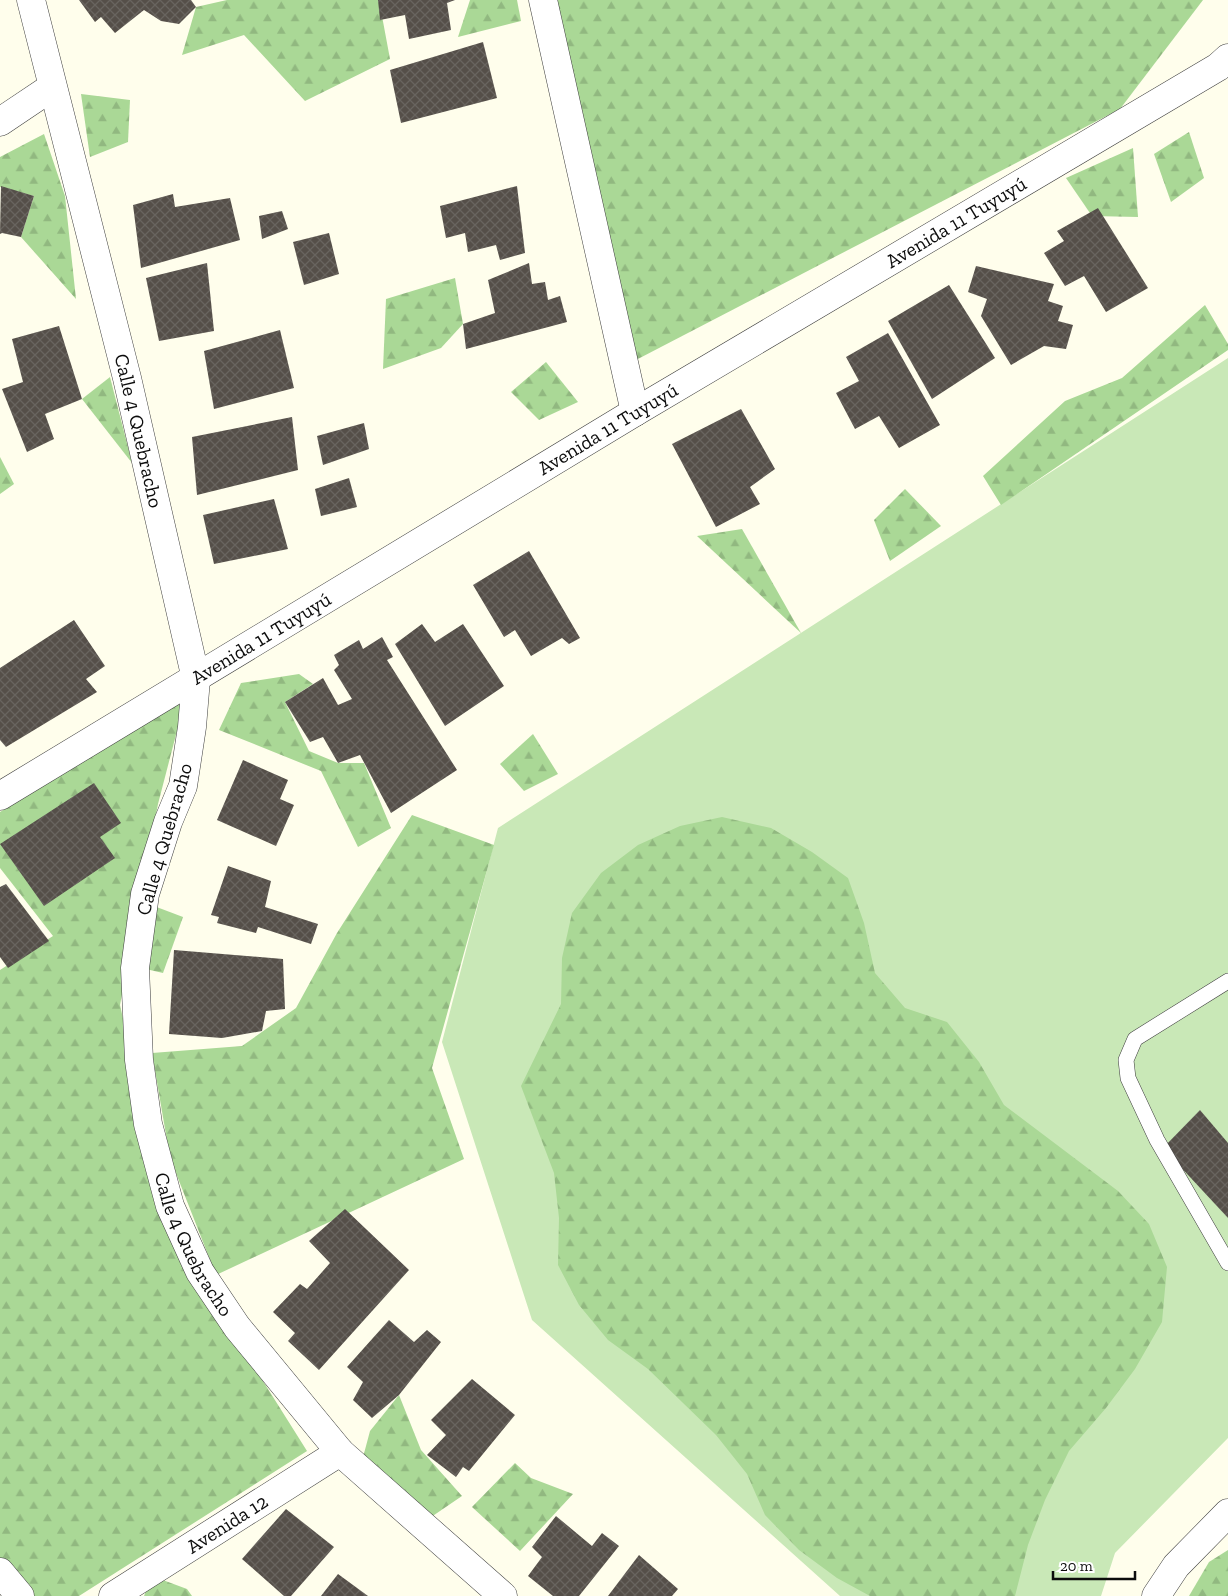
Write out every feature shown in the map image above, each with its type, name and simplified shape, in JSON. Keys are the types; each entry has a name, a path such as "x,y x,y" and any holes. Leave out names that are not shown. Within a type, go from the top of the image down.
{"street":[{"name":"Calle 4 Quebracho","path":"31,0 127,378 196,679 184,786 168,822 145,894 135,968 139,1060 148,1124 170,1206 200,1272 237,1327 340,1452 504,1596"},
{"path":"543,0 636,412"},
{"name":"Avenida 11 Tuyuyú","path":"0,796 636,412 1223,62"},
{"path":"0,122 52,87"},
{"name":"Avenida 12","path":"113,1596 340,1452"},
{"path":"1156,1596 1176,1566 1228,1513"},
{"path":"0,1572 20,1596"}],"lane":[{"path":"1228,981 1135,1039 1126,1060 1128,1078 1157,1140 1228,1263"}],"green space":[{"path":"227,0 379,0 390,59 305,101 244,35 182,55 196,7"},
{"path":"470,0 517,0 521,21 458,37"},
{"path":"548,0 1203,0 1120,109 634,361"},
{"path":"81,94 130,100 128,142 90,157"},
{"path":"1189,132 1204,178 1171,202 1154,154"},
{"path":"44,134 65,196 76,299 21,237 34,196 0,187 0,157"},
{"path":"1133,148 1138,217 1092,216 1066,178"},
{"path":"455,278 463,324 441,348 383,369 386,299"},
{"path":"1205,305 1228,344 1228,350 1001,505 983,476 1065,401 1122,378"},
{"path":"1228,358 1228,1438 1115,1553 1101,1596 840,1596 532,1320 442,1042 498,828"},
{"path":"546,362 578,402 539,420 511,392"},
{"path":"110,377 132,463 82,399"},
{"path":"0,457 14,484 0,494"},
{"path":"905,489 941,526 890,561 874,520"},
{"path":"742,529 801,633 697,536"},
{"path":"299,674 313,684 285,702 309,751 338,763 364,763 391,828 358,847 321,771 219,730 241,683"},
{"path":"185,700 158,804 120,1005 171,1235 307,1451 79,1596 28,1596 0,1562 0,970 53,936 0,868 0,812"},
{"path":"533,734 558,774 524,791 500,764"},
{"path":"412,815 494,845 432,1068 464,1159 216,1275 170,1158 152,1053 242,1046 296,1008 337,933"},
{"path":"722,817 771,828 812,852 848,878 864,923 875,973 905,1008 947,1022 979,1062 1004,1105 1118,1191 1149,1224 1167,1267 1162,1322 1135,1369 1106,1408 1069,1451 1045,1500 1028,1545 1015,1596 870,1596 837,1578 799,1550 765,1515 747,1474 716,1435 648,1369 608,1340 579,1305 558,1265 559,1218 554,1173 521,1086 561,1004 562,958 572,913 601,873 638,845 680,826"},
{"path":"146,903 183,917 163,973 137,967"},
{"path":"399,1395 421,1450 462,1496 418,1526 362,1461 370,1431"},
{"path":"515,1463 531,1478 573,1494 520,1551 472,1507"},
{"path":"1228,1550 1228,1596 1189,1596 1209,1562"},
{"path":"152,1576 187,1589 192,1596 144,1596"}],"building":[{"path":"79,0 191,0 196,7 179,24 161,21 144,10 115,33 101,17 95,22"},
{"path":"378,0 455,0 447,3 451,30 409,39 405,15 380,20"},
{"path":"483,42 497,98 401,123 390,70"},
{"path":"1,186 34,196 21,237 0,234"},
{"path":"517,186 525,253 500,260 496,245 468,252 465,233 446,238 440,206"},
{"path":"173,194 175,207 230,198 240,240 141,268 133,205"},
{"path":"1098,208 1148,288 1106,312 1084,276 1065,286 1044,253 1064,241 1057,231"},
{"path":"282,211 288,229 262,239 259,216"},
{"path":"329,233 339,274 304,285 293,242"},
{"path":"207,263 214,331 159,341 146,278"},
{"path":"529,263 532,284 545,282 548,300 560,296 567,322 466,349 463,324 495,313 488,280"},
{"path":"976,266 1054,284 1048,301 1063,306 1058,321 1073,325 1066,349 1044,346 1011,365 981,316 987,299 968,292"},
{"path":"949,285 995,358 932,399 888,321"},
{"path":"59,326 82,399 45,414 54,439 27,452 2,389 23,382 12,339"},
{"path":"280,330 294,388 214,409 204,351"},
{"path":"888,333 940,425 899,448 879,416 855,429 836,393 859,381 846,357"},
{"path":"741,409 775,469 750,487 760,504 716,527 672,444"},
{"path":"292,417 298,470 197,495 192,437"},
{"path":"364,423 369,449 323,465 317,436"},
{"path":"349,478 357,507 321,516 315,489"},
{"path":"274,499 288,549 214,564 203,515"},
{"path":"529,551 580,638 569,644 562,638 531,656 515,630 504,637 473,585"},
{"path":"74,620 105,666 86,679 97,692 6,747 0,740 0,668"},
{"path":"422,624 435,642 463,624 504,686 445,726 395,644"},
{"path":"382,637 393,657 387,660 457,770 391,813 360,755 338,763 323,737 310,742 285,702 323,678 338,705 352,699 334,670 339,665 334,655 359,640 363,649"},
{"path":"243,760 288,780 280,799 294,805 276,846 217,820"},
{"path":"94,783 121,823 100,837 115,858 44,906 0,844"},
{"path":"228,866 271,881 265,907 318,924 311,944 258,927 256,933 217,923 219,917 211,915"},
{"path":"6,884 49,941 8,968 0,957 0,887"},
{"path":"174,950 283,959 285,1009 266,1011 262,1031 222,1038 169,1034"},
{"path":"1200,1110 1228,1143 1228,1218 1163,1148"},
{"path":"345,1209 409,1270 319,1370 288,1341 295,1333 273,1312 300,1284 307,1289 330,1263 309,1241"},
{"path":"389,1320 414,1342 427,1330 441,1342 399,1395 372,1418 353,1400 363,1382 347,1367"},
{"path":"472,1379 515,1415 469,1471 463,1467 456,1477 427,1455 446,1435 431,1420"},
{"path":"286,1509 334,1547 291,1596 284,1596 242,1559"},
{"path":"556,1516 592,1546 602,1533 619,1546 579,1596 553,1596 528,1576 542,1557 532,1547"},
{"path":"639,1555 678,1589 672,1596 608,1596"},
{"path":"338,1574 368,1596 321,1596"}]}
